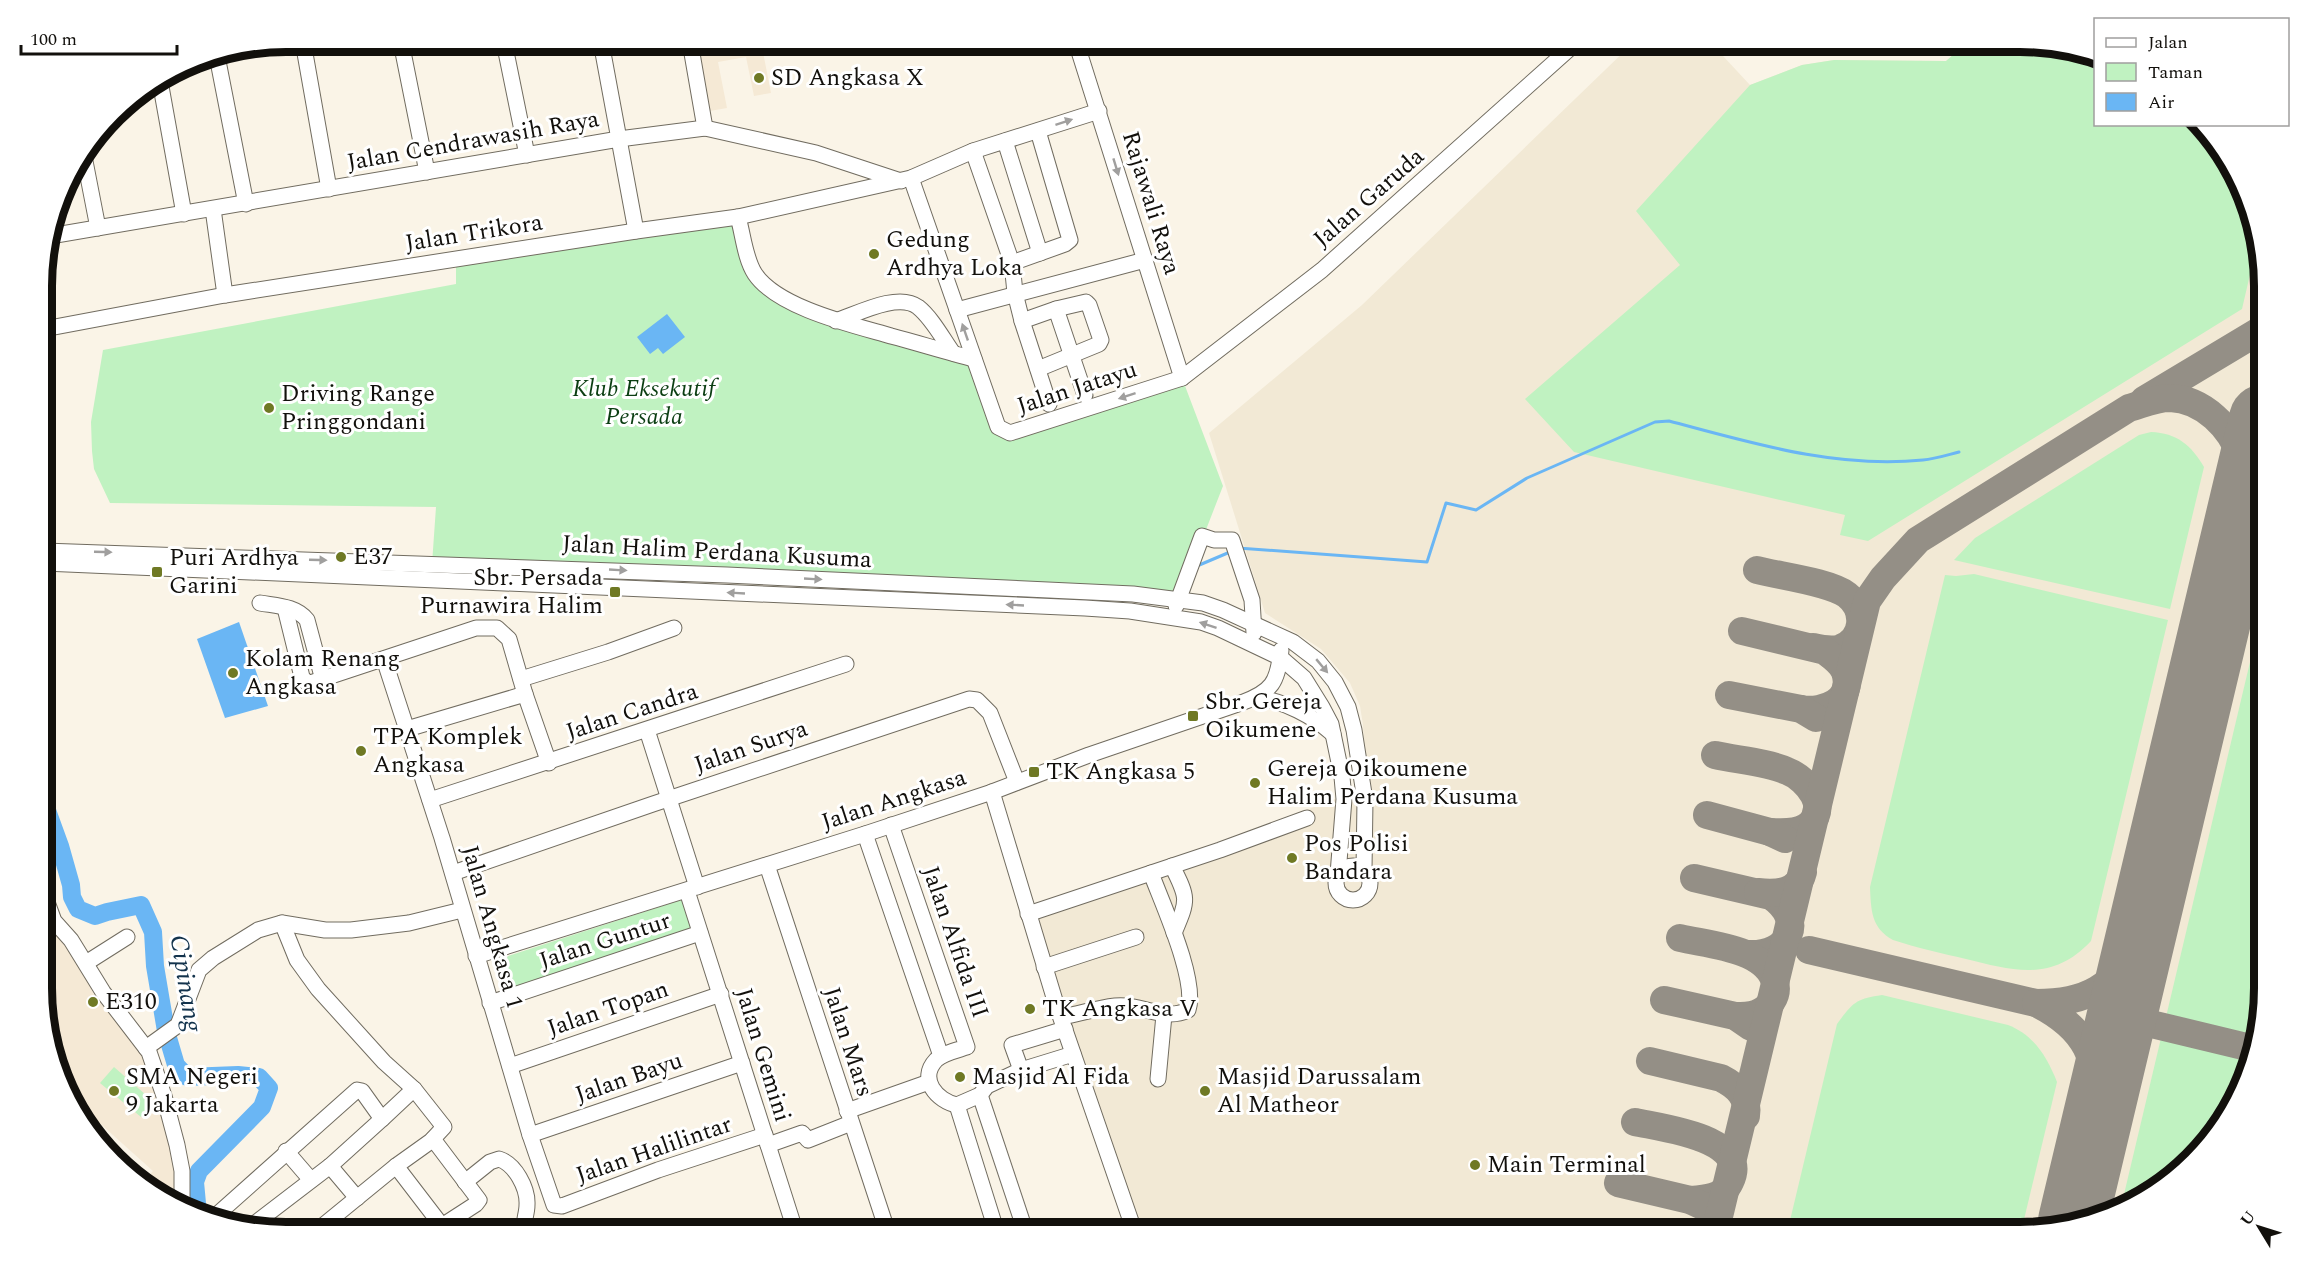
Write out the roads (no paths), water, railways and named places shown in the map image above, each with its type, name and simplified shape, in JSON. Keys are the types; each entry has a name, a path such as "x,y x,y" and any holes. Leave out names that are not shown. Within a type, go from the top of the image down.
{"street":[{"path":"305,52 329,189"},
{"path":"403,52 427,172"},
{"path":"506,52 527,155"},
{"path":"603,52 636,231"},
{"path":"692,52 705,128"},
{"name":"Rajawali Raya","path":"1079,52 1182,378"},
{"name":"Jalan Garuda","path":"1182,378 1322,270 1566,52"},
{"path":"218,63 246,204"},
{"path":"161,89 184,214"},
{"name":"Jalan Trikora","path":"52,327 225,295 738,217 906,179 973,151 1099,111"},
{"name":"Jalan Cendrawasih Raya","path":"58,235 618,139 705,128 816,153 906,179"},
{"path":"1012,263 1067,243 1070,238 1038,131"},
{"path":"1005,141 1040,253"},
{"path":"973,151 1012,263 1022,321 1049,404"},
{"path":"86,166 98,228"},
{"name":"Jalan Jatayu","path":"906,179 957,309 998,427 1010,433 1182,378"},
{"path":"213,209 225,295"},
{"path":"738,217 752,267 764,283 809,310 836,321 974,359"},
{"path":"957,309 1145,260"},
{"path":"1022,321 1056,309 1082,302 1088,303 1101,340 1100,344 1038,369"},
{"path":"836,321 882,305 910,303 918,307 925,315 953,354"},
{"path":"1056,309 1085,395"},
{"path":"1172,617 1202,536 1234,546 1249,590 1255,625 1254,645"},
{"name":"Jalan Halim Perdana Kusuma","path":"52,550 566,567 1133,594 1203,603 1293,642 1318,661 1335,682 1348,707 1354,730 1365,800 1364,870"},
{"name":"Jalan Halim Perdana Kusuma","path":"52,563 1085,608 1201,622 1281,658 1295,668 1311,687 1331,724 1344,799 1338,874"},
{"path":"1230,634 1240,618 1249,590"},
{"path":"260,603 300,612 307,620 323,680"},
{"path":"285,608 304,680 310,684 476,628 497,628 509,639 549,763"},
{"path":"521,679 608,652 674,628"},
{"name":"Jalan Angkasa","path":"476,956 992,792 1089,755 1257,697 1269,689 1277,677 1283,638"},
{"path":"296,652 314,648"},
{"name":"Jalan Angkasa 1","path":"384,659 453,873 530,1135 549,1193 554,1205 557,1206"},
{"name":"Jalan Candra","path":"430,800 549,763 846,664"},
{"path":"407,729 525,694"},
{"path":"1257,697 1283,702 1312,718 1333,734"},
{"name":"Jalan Surya","path":"453,873 969,699 977,700 990,713 1017,782"},
{"name":"Jalan Gemini","path":"647,730 692,889 700,933 792,1222"},
{"path":"992,792 1044,967 1132,1222"},
{"path":"1028,914 1307,818"},
{"name":"Jalan Alfida III","path":"891,825 967,1047 941,1056"},
{"path":"865,834 941,1056 931,1069 929,1082 938,1097 957,1105 980,1095 987,1086 1021,1070 1073,1054"},
{"name":"Jalan Mars","path":"767,865 884,1222"},
{"path":"1172,866 1186,900 1174,933"},
{"path":"1350,866 1364,870 1368,876 1369,888 1366,894 1355,900 1339,893 1336,884 1338,874 1350,866"},
{"path":"1021,1070 1012,1045 1063,1023 1116,1006 1164,1015 1180,1014 1188,1010 1190,1004 1186,968 1151,873"},
{"path":"149,1046 175,1028 183,1018 199,970 213,958 258,930 282,923 325,930 351,930 409,923 462,910"},
{"path":"52,916 71,940 103,992 149,1046 177,1145 182,1171 182,1198"},
{"path":"282,923 297,960 318,989 384,1062 414,1089 444,1127 433,1139 328,1222"},
{"name":"Jalan Guntur","path":"490,1003 700,933"},
{"path":"86,963 127,937"},
{"path":"1044,967 1136,937"},
{"name":"Jalan Topan","path":"510,1066 721,994"},
{"path":"1158,1079 1164,1015"},
{"name":"Jalan Bayu","path":"530,1135 742,1063"},
{"path":"849,1117 929,1082"},
{"path":"259,1220 330,1166 414,1089"},
{"path":"219,1213 357,1090 362,1091 382,1119"},
{"path":"980,1095 1022,1222"},
{"path":"957,1105 994,1222"},
{"name":"Jalan Halilintar","path":"557,1206 766,1140 802,1133 808,1140 849,1117"},
{"path":"433,1139 478,1201 448,1222"},
{"path":"286,1151 311,1180"},
{"path":"465,1182 490,1162 499,1159 505,1161 524,1186 527,1204 524,1222"},
{"path":"330,1166 357,1198"},
{"path":"396,1166 432,1222"}],"water":[{"path":"667,314 685,337 663,354 658,348 650,354 637,337"},
{"name":"Kolam Renang Angkasa","path":"239,622 268,706 225,718 197,639"}],"waterway":[{"path":"1238,548 1427,562 1446,503 1476,510 1527,478 1655,422 1669,421 1795,452 1858,461 1923,460 1959,452"},
{"path":"1197,566 1230,552"},
{"name":"Cipinang","path":"52,824 71,885 72,897 78,909 95,916 141,905 153,932 155,966 166,1031 176,1065 187,1077 238,1075 259,1077 269,1088 262,1107 199,1171 195,1182 197,1205"}],"place":[{"name":"SD Angkasa X","path":"759,78"},
{"name":"Gedung Ardhya Loka","path":"874,254"},
{"name":"Driving Range Pringgondani","path":"269,408"},
{"name":"E37","path":"341,557"},
{"name":"Puri Ardhya Garini","path":"157,572"},
{"name":"Sbr. Persada Purnawira Halim","path":"615,592"},
{"name":"Kolam Renang Angkasa","path":"233,673"},
{"name":"Sbr. Gereja Oikumene","path":"1193,716"},
{"name":"TPA Komplek Angkasa","path":"361,751"},
{"name":"TK Angkasa 5","path":"1034,772"},
{"name":"Gereja Oikoumene Halim Perdana Kusuma","path":"1255,783"},
{"name":"Pos Polisi Bandara","path":"1292,858"},
{"name":"E310","path":"93,1002"},
{"name":"TK Angkasa V","path":"1030,1009"},
{"name":"Masjid Al Fida","path":"960,1077"},
{"name":"SMA Negeri 9 Jakarta","path":"114,1091"},
{"name":"Masjid Darussalam Al Matheor","path":"1205,1091"},
{"name":"Main Terminal","path":"1475,1165"}],"park label":[{"name":"Klub Eksekutif Persada","path":"644,403"}]}
